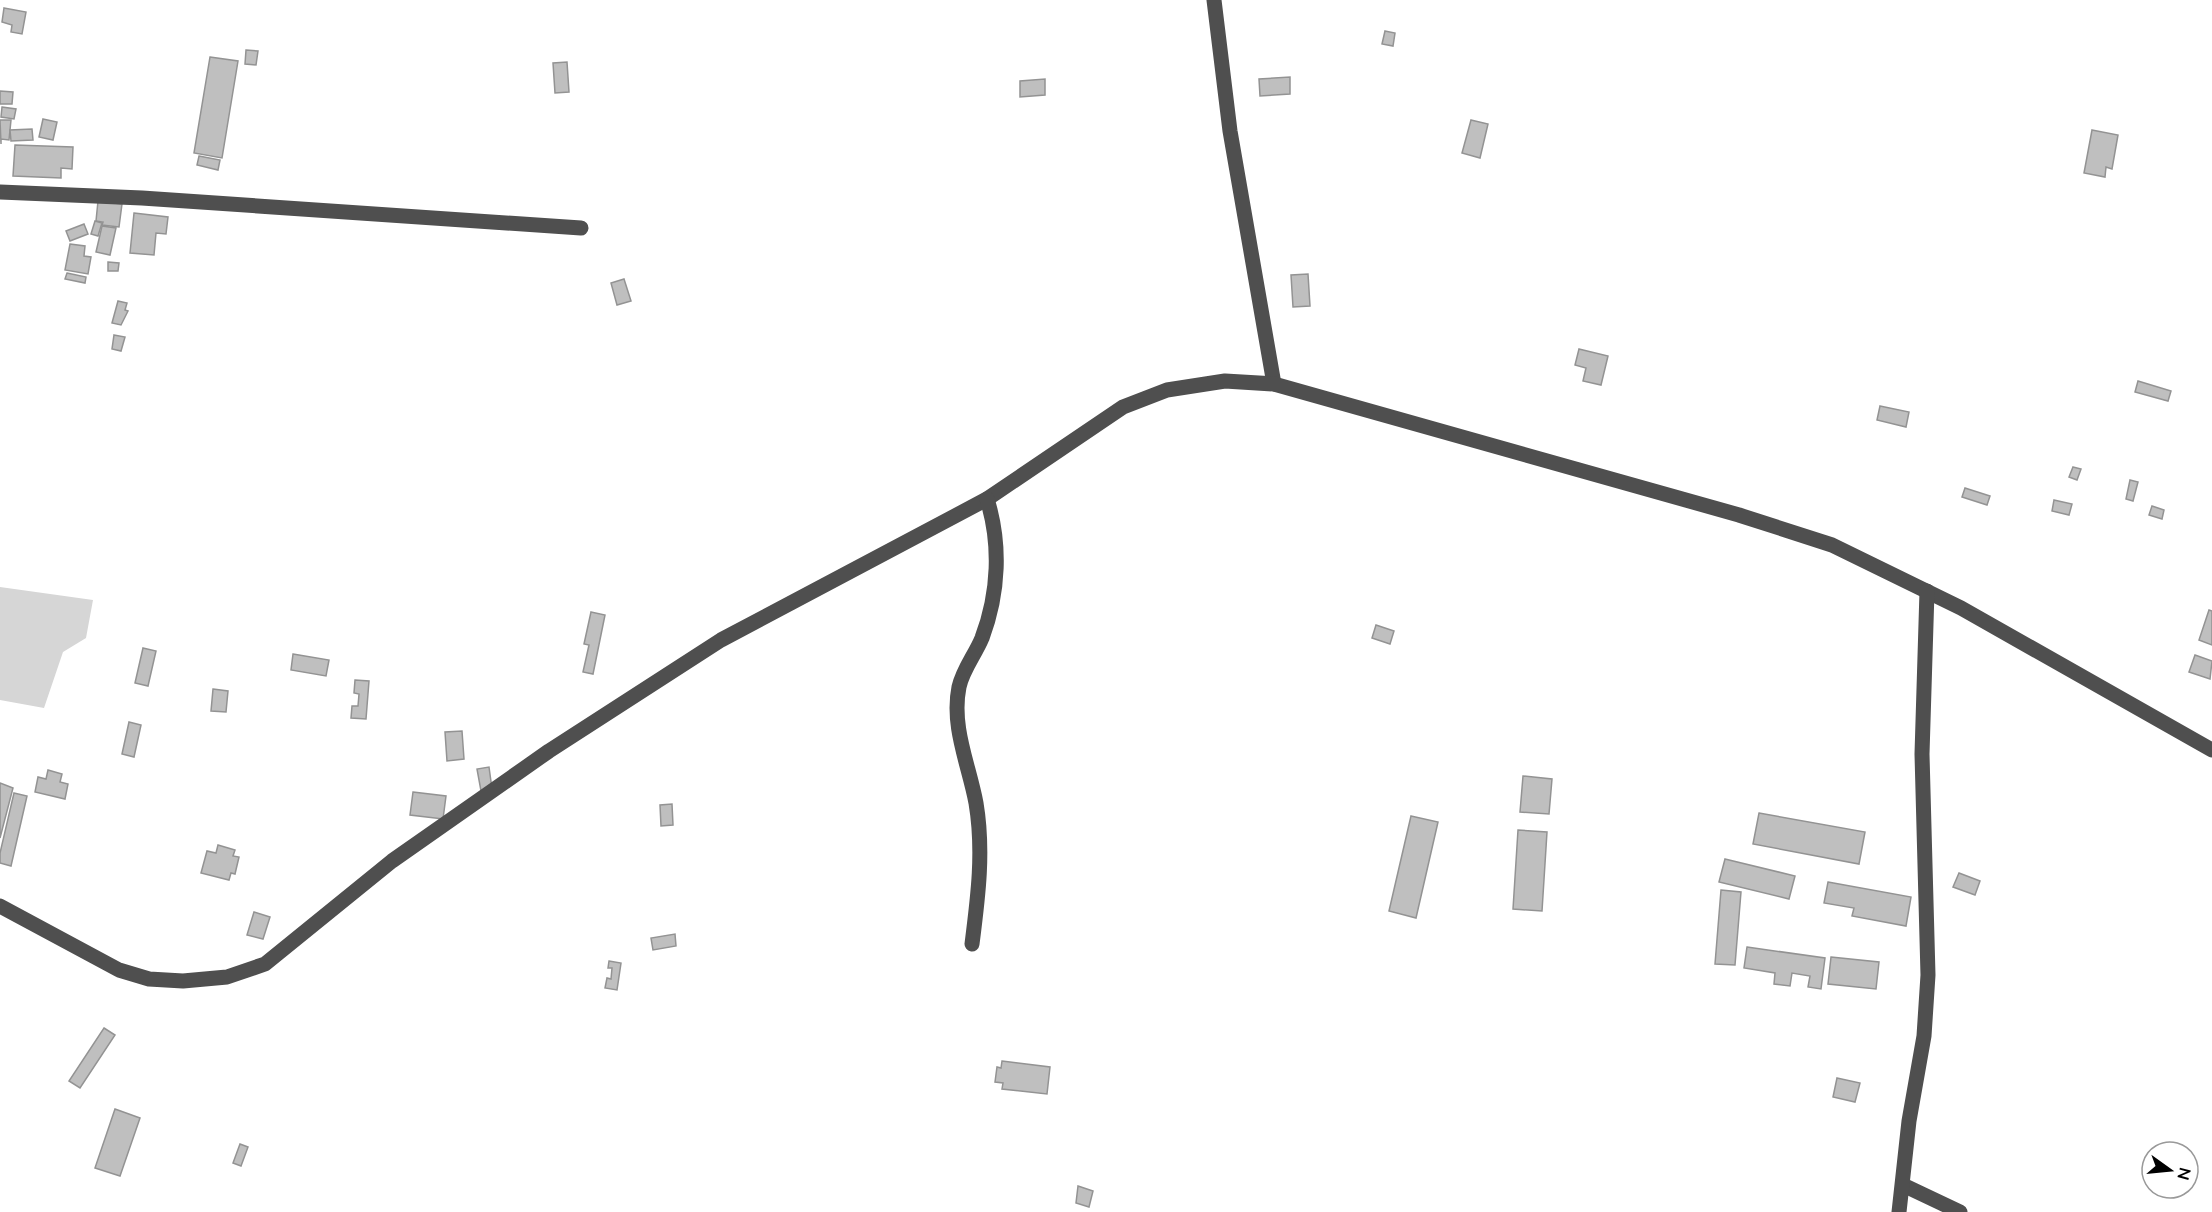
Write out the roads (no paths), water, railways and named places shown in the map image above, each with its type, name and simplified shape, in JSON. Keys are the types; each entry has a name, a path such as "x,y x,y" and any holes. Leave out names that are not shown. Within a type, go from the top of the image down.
{"street":[{"path":"1214,0 1230,131 1274,384"},
{"path":"0,192 142,198 581,228"},
{"path":"0,906 119,970 149,979 183,981 227,977 265,964 392,861 549,751 711,646 987,500 1123,407 1167,390 1225,381 1274,384 1750,519 1832,545 1927,591 2212,750"},
{"path":"972,944 979,885 980,842 976,802 959,741 959,689 982,636 998,558 995,525 987,500"},
{"path":"1899,1212 1908,1121 1924,1036 1928,975 1922,754 1927,591"},
{"path":"1903,1185 1959,1212"}]}
